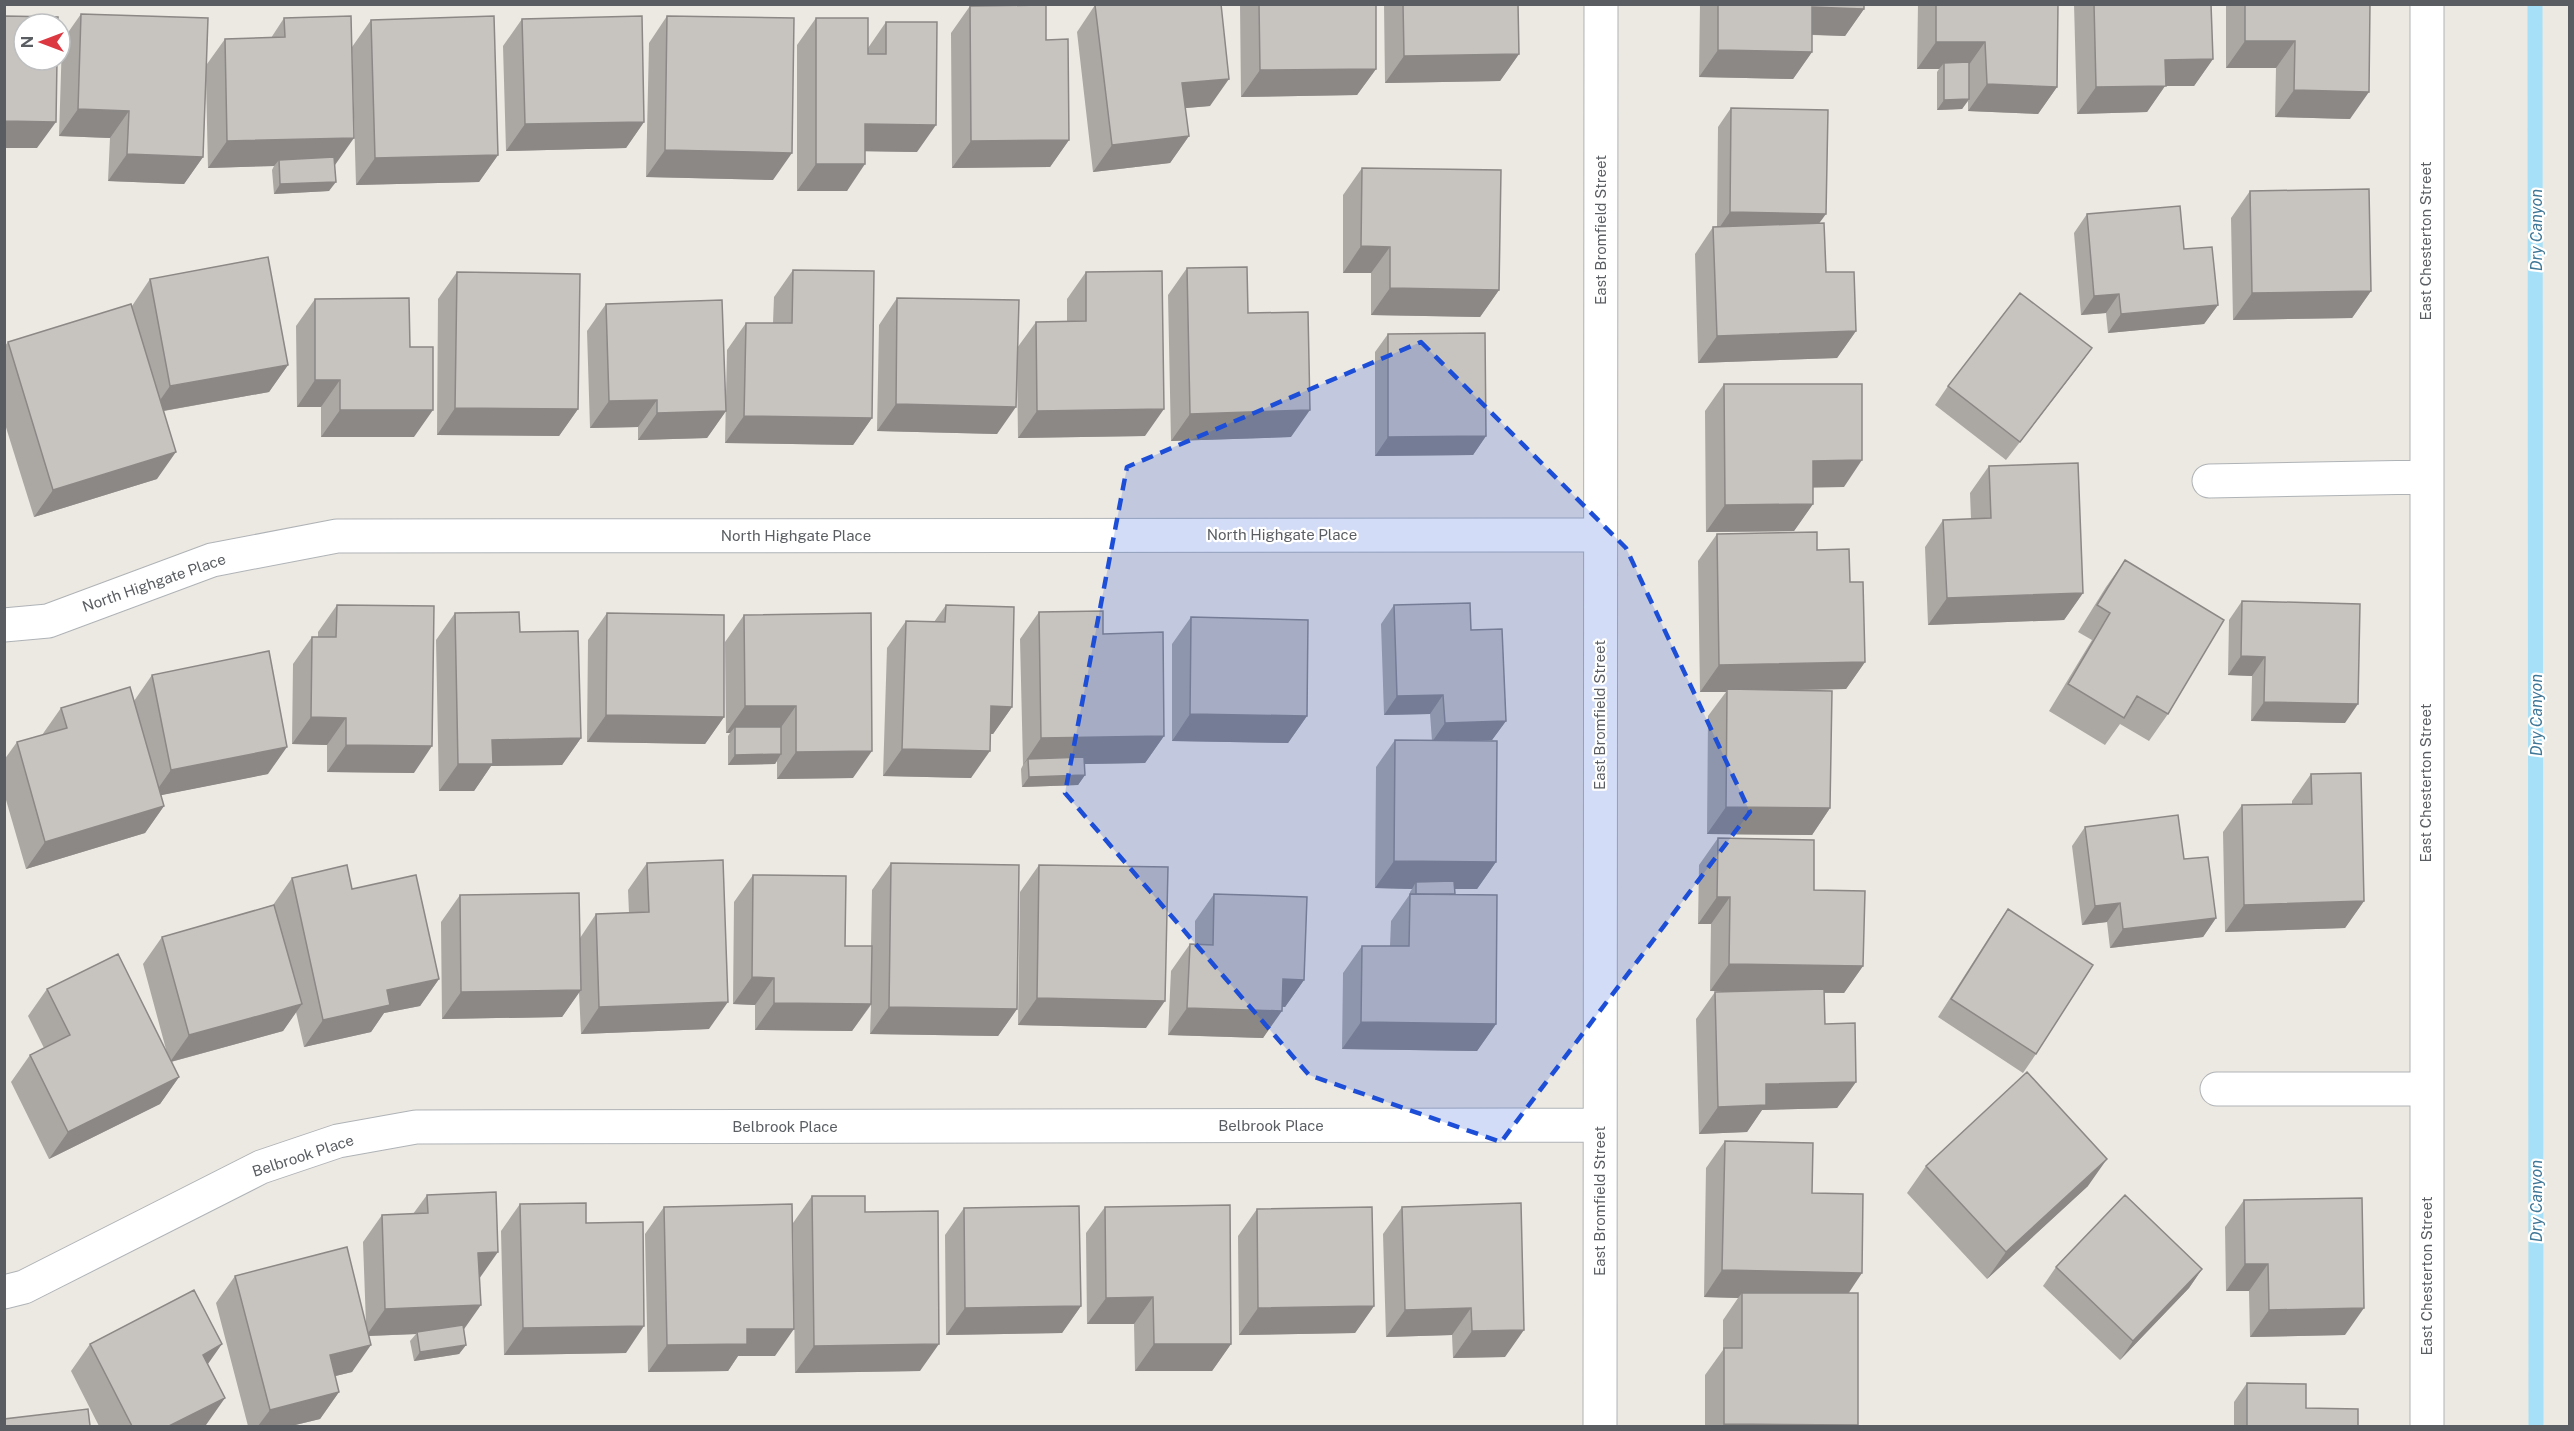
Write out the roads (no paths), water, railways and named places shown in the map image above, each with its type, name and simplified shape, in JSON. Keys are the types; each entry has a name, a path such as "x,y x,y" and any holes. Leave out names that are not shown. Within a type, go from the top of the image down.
{"street":[{"name":"East Bromfield Street","path":"1600,1426 1601,4"},
{"name":"East Chesterton Street","path":"2427,4 2427,1426"},
{"path":"2209,481 2426,477"},
{"name":"North Highgate Place","path":"4,625 48,621 212,560 337,536 1600,535"},
{"path":"2217,1089 2426,1089"},
{"name":"Belbrook Place","path":"4,1292 24,1287 261,1167 338,1141 416,1128 1600,1125"}],"waterway":[{"name":"Dry Canyon","path":"2535,4 2536,1426"}]}
